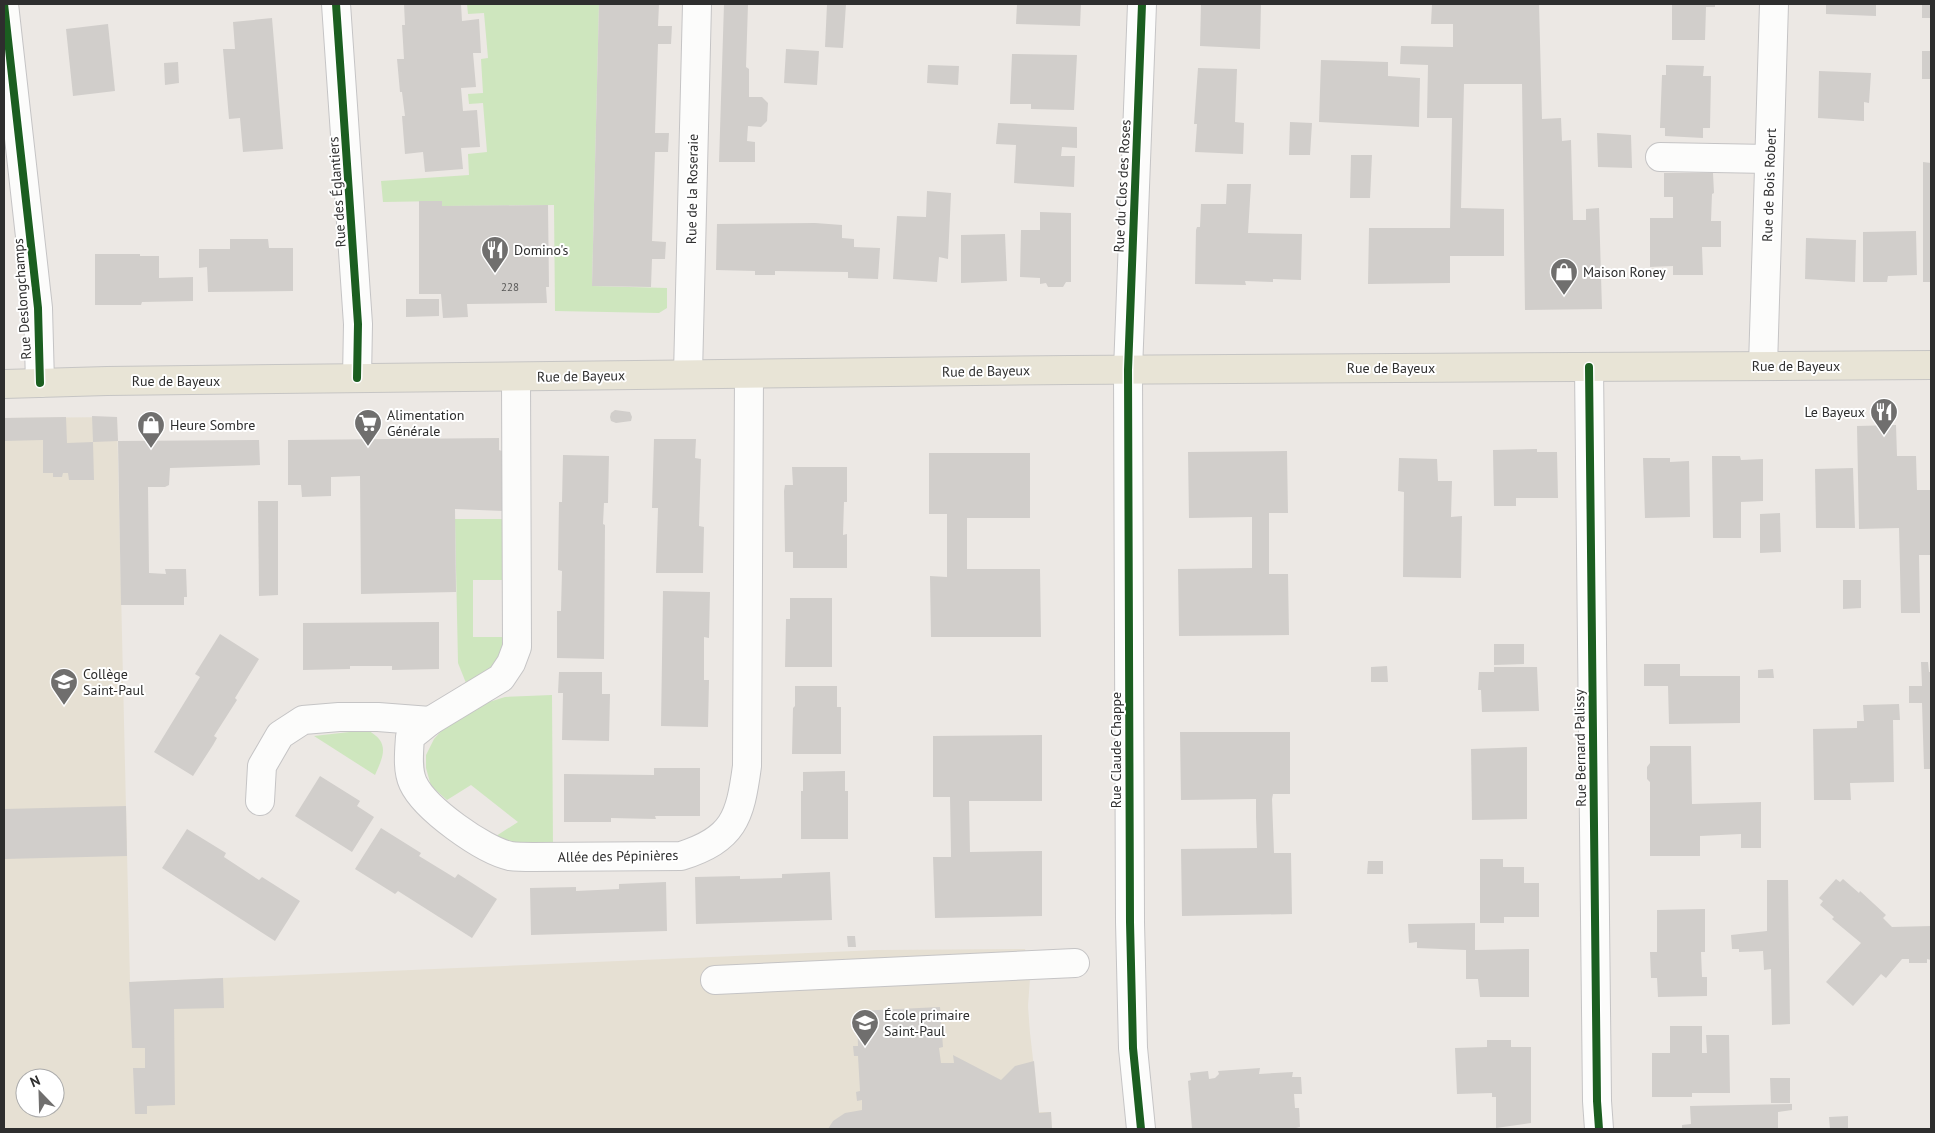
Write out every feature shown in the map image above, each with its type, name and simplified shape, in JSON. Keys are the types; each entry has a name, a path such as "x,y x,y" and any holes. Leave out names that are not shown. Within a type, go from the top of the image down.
{"main road":[{"name":"Rue de Bayeux","path":"4,384 688,374 1931,366"}],"street":[{"name":"Rue Deslongchamps","path":"4,4 38,308 40,383"},
{"name":"Rue des Églantiers","path":"336,4 358,314 358,378"},
{"name":"Rue de la Roseraie","path":"688,374 697,4"},
{"name":"Rue du Clos des Roses","path":"1128,370 1142,4"},
{"name":"Rue de Bois Robert","path":"1763,366 1774,4"},
{"path":"1660,157 1769,159"},
{"name":"Rue Bernard Palissy","path":"1589,367 1597,1101 1599,1129"},
{"name":"Rue Claude Chappe","path":"1128,370 1130,922 1133,1048 1141,1129"},
{"name":"Allée des Pépinières","path":"516,377 517,646 511,663 501,678 430,722 410,738 409,760 413,783 426,802 452,826 509,856 681,856 702,850 720,838 732,823 743,800 747,766 749,374"},
{"path":"260,801 262,766 280,735 303,720 378,716 430,722"},
{"path":"715,980 1075,962"}],"shaded area":[{"name":"Collège Saint-Paul","path":"117,417 130,982 877,950 1025,949 1031,965 1028,1006 1039,1112 1051,1112 1052,1129 4,1129 4,418"}],"green space":[{"path":"467,4 599,4 592,286 667,288 667,308 659,313 555,311 554,205 442,206 442,201 383,202 381,181 469,175 468,154 487,152 483,103 469,104 468,94 483,93 481,59 488,58 484,13 468,14"},
{"path":"455,519 505,519 506,580 473,580 473,637 506,637 493,666 482,676 466,683 458,663"},
{"path":"552,695 553,849 522,849 493,838 518,822 471,785 447,800 431,786 426,768 426,755 434,739 445,727 486,703 505,697"},
{"path":"367,730 379,739 382,744 381,761 375,775 314,736"}],"building":[{"path":"404,4 461,4 462,21 479,19 481,53 473,53 476,87 461,88 463,111 477,110 480,147 461,148 463,169 425,172 423,152 405,154 402,116 405,116 402,92 400,92 397,59 404,59 402,25 405,25"},
{"path":"599,4 659,4 658,26 672,26 671,44 658,44 655,133 669,133 668,152 655,152 652,241 666,242 665,259 652,259 651,287 592,286"},
{"path":"724,4 748,4 746,67 749,69 749,97 762,97 768,103 767,121 761,127 748,126 747,141 755,142 755,162 719,162"},
{"path":"827,4 846,4 843,48 825,47"},
{"path":"1017,4 1081,4 1080,26 1016,24"},
{"path":"1201,4 1261,4 1260,49 1200,46"},
{"path":"1432,4 1539,4 1542,119 1561,118 1562,141 1571,140 1573,220 1586,220 1586,209 1599,208 1602,309 1525,310 1522,84 1464,84 1461,208 1504,209 1504,256 1450,256 1450,283 1368,284 1369,228 1450,228 1452,118 1427,118 1428,65 1400,64 1401,46 1453,47 1453,24 1431,24"},
{"path":"1672,4 1715,4 1715,7 1706,7 1705,40 1672,40"},
{"path":"1826,4 1876,4 1876,16 1826,14"},
{"path":"1922,4 1931,4 1931,18 1922,18"},
{"path":"272,18 283,149 243,152 240,118 229,119 223,49 235,49 233,22"},
{"path":"108,24 115,91 73,96 66,29"},
{"path":"786,49 819,51 817,85 784,83"},
{"path":"1922,51 1931,51 1931,79 1922,79"},
{"path":"1012,54 1077,55 1074,110 1031,109 1031,104 1010,104"},
{"path":"1321,60 1388,62 1388,76 1420,78 1419,127 1319,122"},
{"path":"178,62 179,83 165,85 164,63"},
{"path":"928,65 959,66 958,85 927,83"},
{"path":"1666,65 1704,66 1703,76 1711,76 1710,128 1703,128 1703,138 1665,136 1665,128 1660,128 1662,75 1666,75"},
{"path":"1198,68 1237,69 1235,122 1244,123 1243,154 1195,152 1197,124 1194,124"},
{"path":"1819,71 1871,73 1869,103 1864,102 1864,121 1818,118"},
{"path":"1290,122 1312,123 1310,155 1289,155"},
{"path":"998,123 1077,127 1077,148 1062,147 1061,156 1075,156 1074,187 1014,183 1016,145 996,144"},
{"path":"1597,133 1631,135 1632,168 1598,167"},
{"path":"1351,155 1372,155 1370,198 1350,198"},
{"path":"1923,162 1931,163 1931,282 1923,282"},
{"path":"1664,173 1713,173 1714,193 1712,194 1711,221 1721,221 1721,247 1702,247 1703,275 1673,275 1673,266 1650,267 1650,218 1673,218 1673,197 1664,197"},
{"path":"1227,184 1251,184 1248,233 1302,234 1301,280 1245,281 1246,285 1195,284 1196,230 1197,227 1200,227 1201,204 1226,204"},
{"path":"927,191 951,193 948,259 939,257 937,282 893,279 897,216 926,217"},
{"path":"419,201 442,201 442,206 548,205 549,287 546,287 547,303 467,304 468,317 443,318 441,294 419,294"},
{"path":"1040,212 1071,213 1071,282 1066,282 1063,287 1048,287 1046,283 1040,284 1040,278 1020,277 1021,230 1040,230"},
{"path":"815,223 842,225 842,238 854,239 854,247 880,248 878,279 848,278 848,272 775,271 775,275 755,275 755,271 716,270 717,224"},
{"path":"1916,231 1917,275 1888,276 1887,282 1863,282 1863,232"},
{"path":"1005,234 1007,281 961,283 961,235"},
{"path":"1806,238 1856,240 1855,282 1805,279"},
{"path":"230,239 268,239 269,248 293,248 293,291 208,292 207,267 199,268 199,249 230,249"},
{"path":"95,254 159,256 159,278 193,277 193,301 142,302 141,305 95,305"},
{"path":"406,299 439,299 439,316 406,317"},
{"path":"615,410 630,412 631,421 616,423 611,421 611,413"},
{"path":"92,416 117,417 118,441 93,442"},
{"path":"66,417 67,443 93,442 94,480 69,480 68,473 63,473 62,477 53,477 53,473 43,473 43,440 4,441 4,418"},
{"path":"1896,425 1897,456 1916,456 1917,490 1931,490 1931,555 1919,555 1920,613 1901,613 1899,528 1859,529 1857,426"},
{"path":"499,438 499,450 502,451 503,474 506,487 502,487 503,511 455,509 456,592 361,594 360,476 331,477 331,496 302,497 301,485 288,485 288,440"},
{"path":"654,439 696,439 695,458 701,459 699,526 704,527 703,573 656,573 658,508 652,508"},
{"path":"259,440 260,465 170,468 169,485 165,487 148,487 149,573 166,574 165,569 186,569 187,597 184,597 184,605 121,605 118,441"},
{"path":"1537,449 1537,452 1557,452 1558,498 1516,498 1516,506 1494,506 1493,450"},
{"path":"1287,451 1288,513 1269,513 1269,574 1288,574 1289,635 1179,636 1178,569 1252,568 1252,517 1189,518 1188,452"},
{"path":"929,453 1030,453 1030,518 967,518 967,569 1040,569 1041,637 931,637 930,576 947,577 947,514 929,514"},
{"path":"563,455 609,456 608,503 604,503 603,524 605,525 604,659 557,658 557,611 561,611 562,571 558,570 559,502 562,502"},
{"path":"1712,456 1740,456 1741,460 1763,459 1763,501 1741,502 1741,538 1713,538"},
{"path":"1399,458 1437,459 1438,481 1452,481 1451,517 1462,516 1461,578 1403,577 1404,492 1398,491"},
{"path":"1643,458 1670,458 1670,462 1689,461 1690,517 1645,518"},
{"path":"792,467 847,467 847,502 844,502 843,535 847,534 847,568 793,568 793,552 785,552 784,491 785,485 793,485"},
{"path":"1853,468 1855,528 1816,528 1815,469"},
{"path":"258,501 278,501 278,595 259,596"},
{"path":"1780,513 1781,552 1760,553 1760,514"},
{"path":"1843,580 1861,580 1861,608 1843,609"},
{"path":"663,591 710,592 709,638 704,637 704,680 709,680 708,727 661,726"},
{"path":"790,598 832,598 832,667 785,667 786,619 790,619"},
{"path":"439,622 439,669 392,670 392,666 350,666 350,669 303,670 303,623"},
{"path":"220,634 259,659 235,698 237,700 214,736 217,738 193,776 154,752 200,677 195,674"},
{"path":"1494,644 1524,644 1524,664 1494,665"},
{"path":"1921,662 1928,662 1929,672 1931,672 1931,769 1924,769 1922,703 1909,703 1909,686 1922,686"},
{"path":"1644,664 1680,664 1680,676 1740,676 1740,723 1669,724 1668,686 1644,686"},
{"path":"1387,666 1388,682 1371,682 1371,667"},
{"path":"1494,667 1537,667 1539,711 1482,712 1481,690 1478,690 1479,672 1494,672"},
{"path":"1773,669 1774,678 1758,678 1758,670"},
{"path":"559,672 602,672 602,694 610,694 609,741 562,740 563,693 558,693"},
{"path":"795,686 837,686 837,707 841,707 841,754 792,754"},
{"path":"1899,704 1900,720 1893,720 1894,782 1850,783 1851,800 1814,800 1813,729 1857,728 1857,721 1864,721 1863,705"},
{"path":"1180,732 1290,732 1290,794 1273,794 1272,799 1274,853 1291,853 1292,914 1182,916 1181,849 1257,848 1256,799 1181,800"},
{"path":"1042,735 1042,801 969,801 970,852 1042,851 1042,916 935,918 933,857 951,857 951,852 950,797 933,797 933,736"},
{"path":"1650,746 1691,746 1692,804 1761,802 1761,848 1741,848 1741,834 1700,836 1700,856 1650,856 1650,782 1647,779 1647,767 1650,763"},
{"path":"1527,747 1527,819 1472,820 1471,749"},
{"path":"654,768 700,768 700,816 655,816 656,819 611,818 611,822 564,822 564,774 654,775"},
{"path":"845,771 845,791 848,791 848,839 801,839 803,772"},
{"path":"320,776 360,801 357,806 374,817 352,852 295,816"},
{"path":"126,806 127,856 4,859 4,809"},
{"path":"381,828 421,853 419,856 455,878 458,874 497,899 472,938 398,891 395,894 355,869"},
{"path":"187,829 226,853 224,857 259,880 262,877 300,901 275,941 162,868"},
{"path":"1480,859 1503,859 1503,867 1524,867 1524,883 1539,883 1539,917 1504,917 1504,923 1480,923"},
{"path":"1368,861 1383,861 1383,874 1367,874"},
{"path":"830,872 832,920 696,924 695,877 740,876 740,879 782,878 782,874"},
{"path":"1836,879 1840,882 1843,879 1859,893 1860,891 1886,915 1883,918 1892,927 1931,926 1931,960 1927,959 1927,963 1909,963 1909,959 1902,959 1886,978 1881,974 1853,1006 1826,982 1861,943 1832,919 1834,917 1820,905 1823,901 1819,898"},
{"path":"1767,880 1788,880 1790,1024 1772,1025 1771,969 1764,970 1763,951 1739,952 1739,949 1732,949 1731,935 1767,931"},
{"path":"666,882 667,931 531,935 530,888 576,887 576,891 619,889 619,884"},
{"path":"1705,909 1705,952 1701,952 1702,977 1707,977 1707,996 1658,997 1657,978 1651,978 1650,952 1657,952 1657,910"},
{"path":"1475,923 1475,950 1529,949 1529,997 1480,997 1478,979 1466,979 1466,950 1417,948 1417,942 1409,943 1408,924"},
{"path":"847,936 855,936 856,947 848,947"},
{"path":"223,978 224,1008 174,1009 175,1105 147,1106 147,1114 135,1114 133,1068 145,1068 145,1048 132,1048 129,982"},
{"path":"940,1007 943,1047 939,1048 941,1063 954,1063 953,1055 1001,1080 1015,1066 1034,1061 1039,1113 1051,1112 1052,1129 828,1129 833,1121 845,1113 862,1110 862,1100 857,1101 856,1092 860,1091 858,1056 854,1056 853,1046 858,1046 857,1011"},
{"path":"1670,1026 1702,1026 1702,1053 1707,1053 1706,1035 1729,1035 1730,1093 1692,1093 1692,1097 1652,1097 1652,1053 1670,1053"},
{"path":"1487,1040 1511,1040 1511,1047 1531,1047 1531,1123 1496,1128 1496,1097 1492,1097 1492,1093 1457,1094 1455,1048 1487,1047"},
{"path":"1260,1068 1259,1074 1293,1072 1292,1077 1301,1077 1302,1094 1294,1094 1295,1108 1299,1108 1300,1127 1297,1129 1192,1129 1188,1081 1191,1080 1190,1073 1208,1071 1209,1079 1215,1078 1219,1074 1218,1071"},
{"path":"1770,1078 1790,1078 1790,1103 1771,1103"},
{"path":"1792,1104 1792,1110 1778,1112 1778,1128 1682,1129 1682,1125 1691,1124 1690,1106"},
{"path":"1848,1116 1848,1129 1830,1129 1829,1117"}],"cycle path":[{"path":"4,4 38,308 40,383"},
{"path":"336,4 358,324 357,378"},
{"path":"1141,1129 1133,1048 1130,922 1128,370 1142,4"},
{"path":"1589,367 1597,1101 1599,1129"}],"place":[{"name":"Domino's","path":"495,274"},
{"name":"Maison Roney","path":"1564,296"},
{"name":"Le Bayeux","path":"1884,436"},
{"name":"Alimentation Générale","path":"368,447"},
{"name":"Heure Sombre","path":"151,449"},
{"name":"Collège Saint-Paul","path":"64,706"},
{"name":"École primaire Saint-Paul","path":"865,1047"}]}
